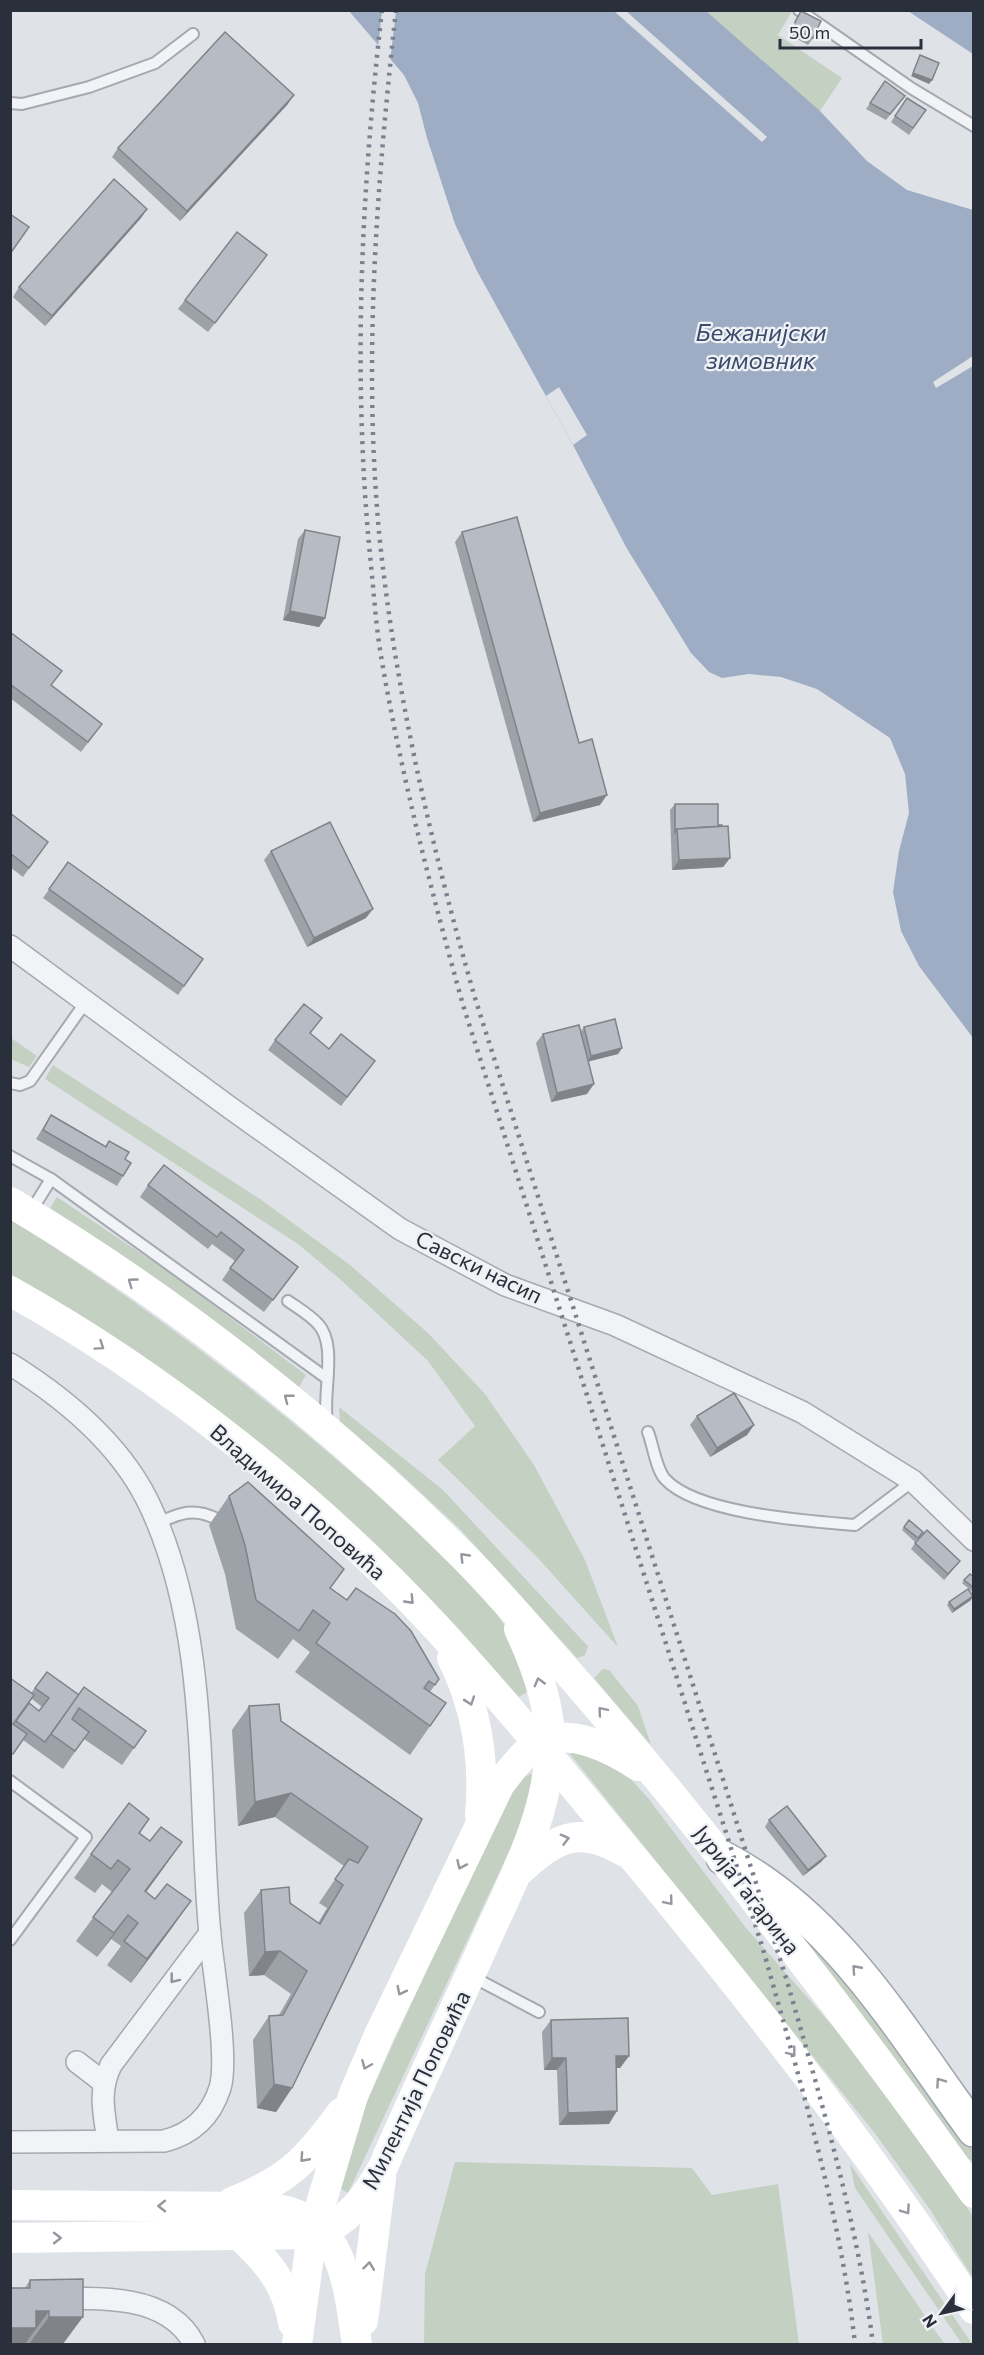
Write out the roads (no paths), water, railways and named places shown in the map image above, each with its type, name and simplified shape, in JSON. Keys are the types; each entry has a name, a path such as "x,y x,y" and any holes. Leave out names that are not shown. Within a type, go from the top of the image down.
{"main road":[{"path":"20,1207 208,1337 328,1431 418,1512 504,1600"},
{"name":"Владимира Поповића","path":"10,1290 76,1330 214,1428 322,1516 438,1629 546,1746"},
{"name":"Милентија Поповића","path":"316,2230 339,2221 362,2201 382,2167 518,1872 541,1803 546,1746 533,1659 504,1600"},
{"name":"Јурија Гагарина","path":"504,1600 667,1788 723,1858 962,2166 974,2193"},
{"path":"438,1629 458,1669 474,1712 481,1759 482,1789 479,1824"},
{"path":"546,1746 584,1741 606,1747 667,1788"},
{"path":"546,1746 800,2063 886,2181 974,2309"},
{"name":"Милентија Поповића","path":"316,2230 353,2096 479,1824 500,1784 546,1746"},
{"path":"518,1872 546,1848 567,1837 587,1837 603,1841 632,1856"},
{"path":"723,1858 766,1884 808,1919 858,1971 893,2015 974,2130"},
{"path":"220,2206 287,2175 316,2145 353,2096"},
{"path":"359,2344 382,2167"},
{"path":"10,2205 283,2208 316,2230 339,2257 359,2344"},
{"path":"10,2238 240,2236 316,2230"},
{"path":"296,2344 316,2230"},
{"path":"240,2236 275,2271 282,2283 291,2314 296,2344"}],"street":[{"name":"Савски насип","path":"10,946 85,1003 400,1229 506,1285 615,1325 802,1412 913,1481 974,1540"},
{"path":"10,1364 85,1419 106,1442 131,1475 158,1523 178,1582 194,1677 210,1933 223,2076 212,2109 199,2124 179,2137 164,2140 10,2142"},
{"path":"108,2141 102,2098 103,2082 117,2056 210,1933"},
{"path":"77,2062 103,2082"},
{"path":"10,2301 114,2300 151,2306 174,2319 183,2327 194,2344"}],"lane":[{"path":"799,10 911,88 974,126"},
{"path":"10,103 22,104 89,87 155,63 193,34"},
{"path":"10,1083 20,1085 30,1081 85,1003"},
{"path":"10,1156 51,1179 325,1377"},
{"path":"20,1207 51,1179"},
{"path":"288,1301 320,1326 327,1337 324,1398 328,1431"},
{"path":"648,1432 664,1478 684,1494 710,1503 782,1518 855,1525 913,1481"},
{"path":"158,1523 186,1511 198,1512 217,1519"},
{"path":"10,1781 86,1837 10,1940"},
{"path":"470,1975 539,2012"}],"water":[{"name":"Бежанијски зимовник","path":"349,11 706,11 820,111 867,161 907,190 973,210 973,1038 919,966 901,931 893,892 899,851 909,813 905,774 890,738 817,689 781,677 749,674 722,678 709,672 691,653 626,547 573,445 477,271 455,224 418,103 404,75"},
{"path":"908,11 973,11 973,54"}],"railway":[{"path":"382,10 364,218 361,288 362,426 365,496 376,622 398,744 428,875 463,1005 763,1949 829,2194 855,2344"},
{"path":"396,10 378,205 372,336 372,401 374,467 386,591 416,767 475,998 787,1981 848,2206 873,2344"}]}
